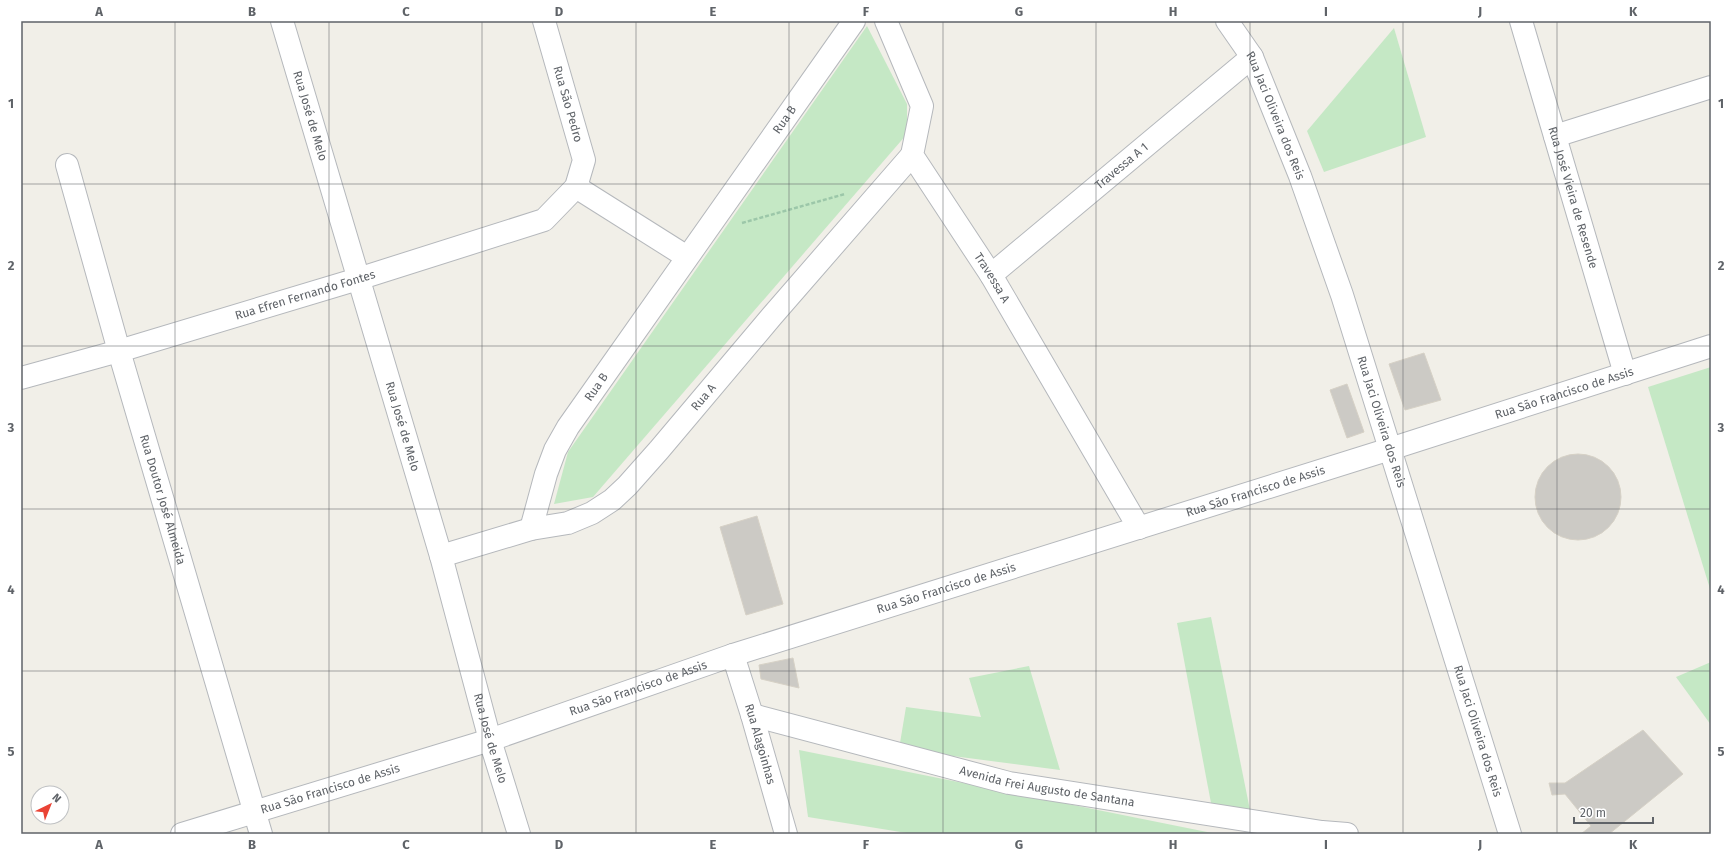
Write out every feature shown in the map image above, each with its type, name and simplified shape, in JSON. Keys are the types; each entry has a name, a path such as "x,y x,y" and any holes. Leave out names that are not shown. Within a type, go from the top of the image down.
{"street":[{"name":"Rua José de Melo","path":"282,21 441,556 490,740 519,834"},
{"name":"Rua São Pedro","path":"544,21 584,160 576,187"},
{"name":"Rua B","path":"531,529 546,474 555,450 588,397 854,21"},
{"path":"886,21 922,106 912,155"},
{"name":"Rua Jaci Oliveira dos Reis","path":"1227,21 1252,57 1300,176 1342,296 1510,834"},
{"name":"Rua José Vieira de Resende","path":"1521,21 1625,374"},
{"name":"Travessa A 1","path":"991,275 1252,57"},
{"path":"1555,136 1711,87"},
{"name":"Travessa A","path":"912,155 991,275 1139,528"},
{"name":"Rua A","path":"441,556 531,529 568,523 592,514 612,500 627,486 912,155"},
{"name":"Rua Doutor José Almeida","path":"67,165 119,351 261,834"},
{"name":"Rua Efren Fernando Fontes","path":"21,378 119,351 358,279 544,220 576,187"},
{"path":"576,187 687,257"},
{"name":"Rua São Francisco de Assis","path":"182,834 490,740 733,655 1390,449 1711,346"},
{"name":"Rua Alagoinhas","path":"733,655 786,834"},
{"name":"Avenida Frei Augusto de Santana","path":"752,715 1009,783 1321,833 1347,834"}],"path":[{"path":"740,224 852,192"}],"green space":[{"path":"867,26 907,104 907,134 593,497 554,504 568,452"},
{"path":"1394,28 1426,137 1324,172 1307,131"},
{"path":"1711,367 1711,592 1648,387"},
{"path":"1211,617 1251,815 1211,803 1177,623"},
{"path":"1711,662 1711,725 1676,677"},
{"path":"1029,666 1060,770 899,749 906,707 981,717 969,678"},
{"path":"799,750 1217,834 913,834 808,817"}],"building":[{"path":"1424,353 1441,400 1405,410 1389,364"},
{"path":"1347,384 1364,432 1347,438 1330,390"},
{"path":"1578,454 1594,457 1602,461 1614,473 1618,481 1621,497 1618,513 1614,521 1602,533 1594,537 1578,540 1562,537 1554,533 1542,521 1538,513 1535,497 1538,481 1542,473 1554,461 1562,457"},
{"path":"757,516 783,604 746,615 720,527"},
{"path":"793,658 799,688 761,679 759,665"},
{"path":"1643,730 1683,774 1609,834 1581,834 1591,826 1565,794 1552,795 1549,783 1565,783"}]}
